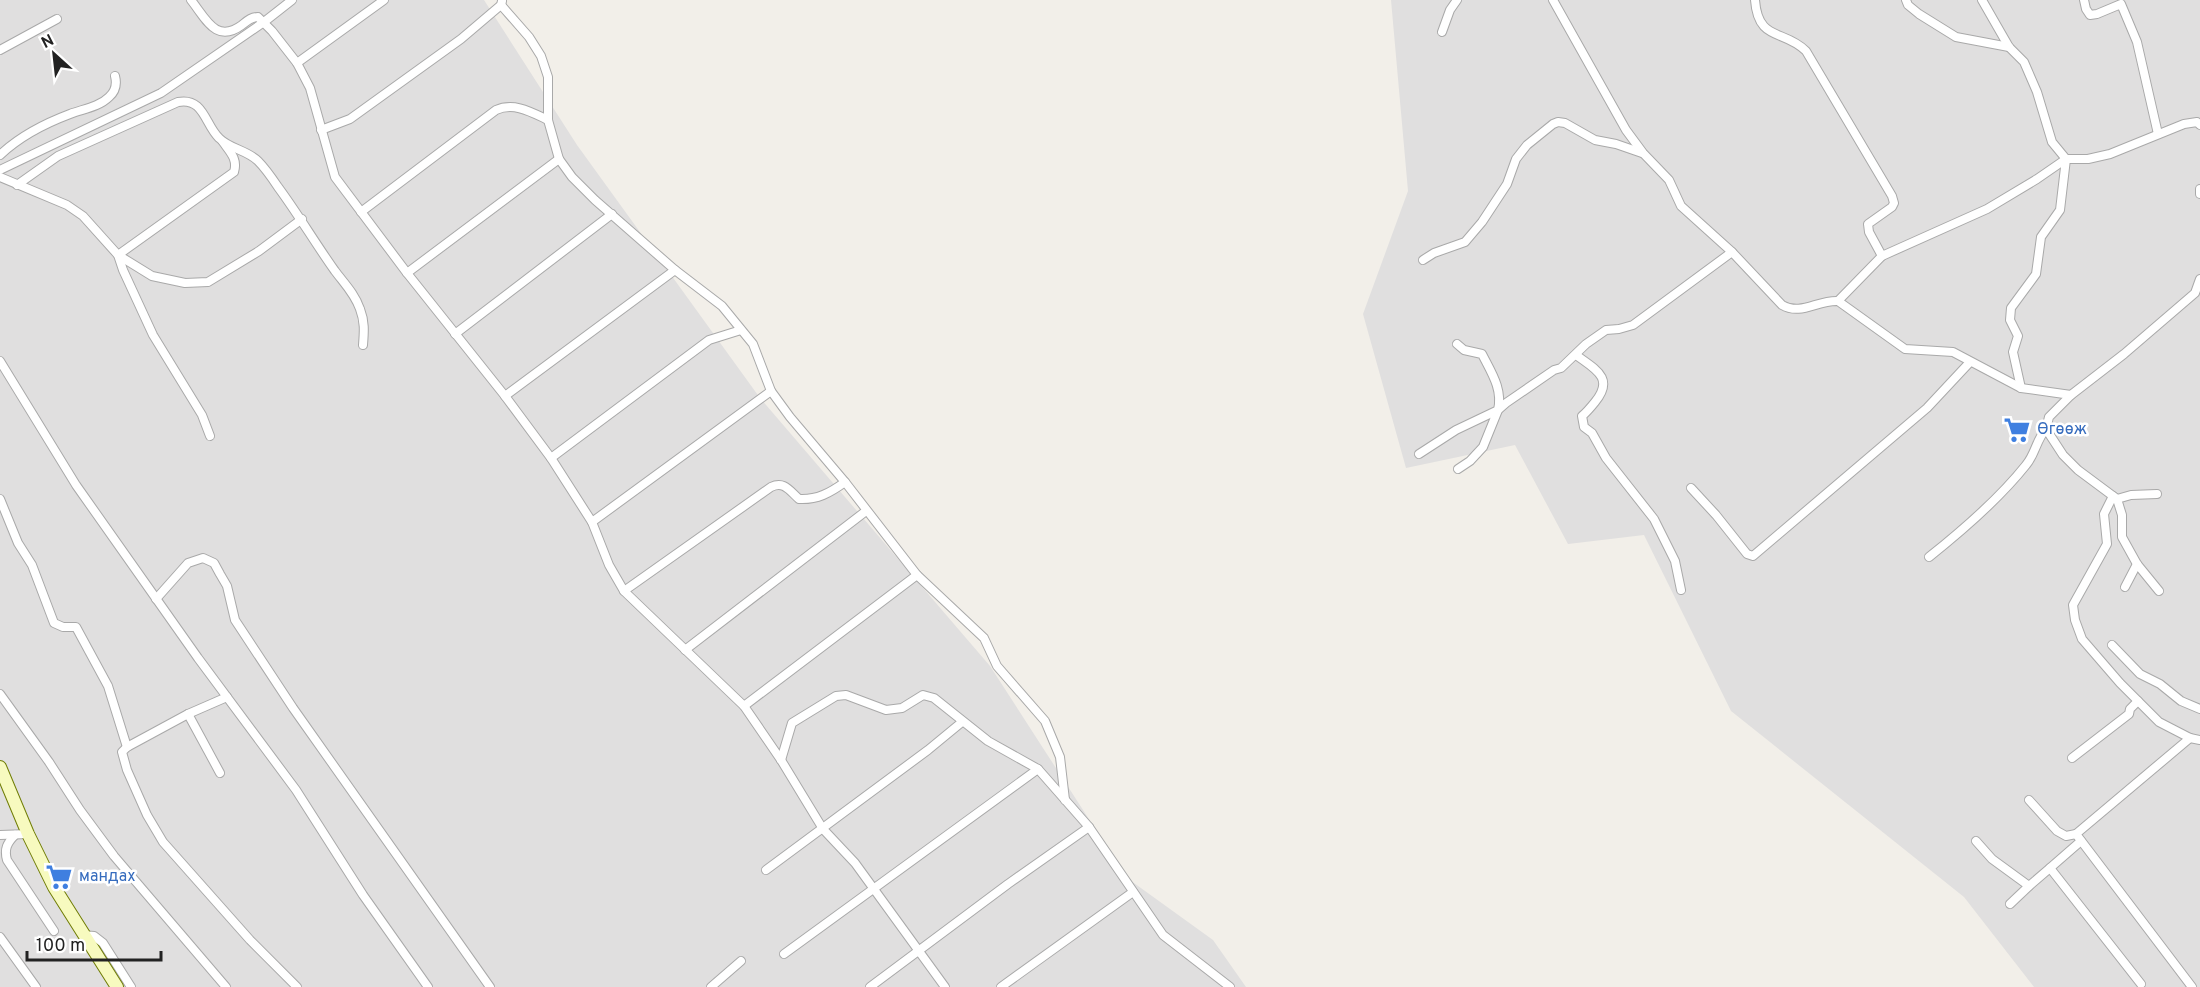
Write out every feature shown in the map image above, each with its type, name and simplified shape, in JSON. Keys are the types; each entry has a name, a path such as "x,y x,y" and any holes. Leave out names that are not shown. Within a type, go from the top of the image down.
{"main road":[{"path":"0,767 28,834 54,887 117,987"}],"street":[{"path":"191,0 215,30 222,33 230,32 255,16 264,22 297,63 310,88 336,177 407,273 551,458 592,522 609,565 624,591 744,706 781,760 823,829 855,862 945,987"},
{"path":"0,170 161,93 292,0"},
{"path":"297,63 384,0"},
{"path":"1442,32 1450,10 1457,0"},
{"path":"1553,0 1626,130 1643,153 1669,180 1681,206 1732,252 1782,305 1790,309 1806,309 1821,302 1838,301 1905,349 1953,352 2021,388 2072,395"},
{"path":"1755,0 1760,21 1770,33 1797,42 1806,51 1892,196 1894,203 1892,207 1868,224 1869,232 1882,256"},
{"path":"1906,0 1908,5 1919,14 1956,38 2009,48"},
{"path":"1982,0 2009,48 2024,62 2037,92 2052,141 2066,159 2060,210 2041,237 2036,274 2011,308 2010,320 2018,336 2013,352 2021,388"},
{"path":"2084,0 2090,15 2125,2 2137,42 2158,134"},
{"path":"321,130 350,119 461,39 502,2 541,56 548,77 548,120 560,159 572,177 675,270 722,306 753,344 771,391 917,575 984,638 997,666 1045,721 1060,757 1065,800"},
{"path":"0,50 57,19"},
{"path":"0,155 10,146 50,122 100,104 109,98 117,84 115,76"},
{"path":"17,185 58,156 178,102 185,100 199,108 216,136 234,157 237,164 234,172 118,255"},
{"path":"362,212 496,110 512,106 548,120"},
{"path":"1838,301 1882,256 1987,209 2066,159 2088,159 2110,154 2184,124 2197,122 2200,125"},
{"path":"1423,260 1434,253 1466,242 1482,222 1506,184 1516,159 1527,145 1553,124 1565,123 1595,140 1643,153"},
{"path":"223,142 250,154 260,163 302,219 354,295 365,327 363,345"},
{"path":"407,273 560,159"},
{"path":"0,177 67,205 83,216 118,255 152,276 185,283 208,282 259,251 302,219"},
{"path":"2200,189 2200,194"},
{"path":"455,334 612,214"},
{"path":"1419,454 1456,430 1498,410 1515,396 1561,368 1586,344 1606,330 1633,325 1732,252"},
{"path":"118,255 153,335 202,415 210,436"},
{"path":"505,396 675,270"},
{"path":"1929,557 2006,487 2027,464 2035,451 2036,441 2046,429 2049,417 2072,395 2198,296 2200,279"},
{"path":"551,458 709,340 741,330"},
{"path":"1457,344 1464,350 1482,354 1498,386 1501,399 1483,447 1470,461 1458,469"},
{"path":"1576,355 1593,367 1604,379 1605,386 1602,393 1582,416 1584,427 1592,433 1618,474 1654,519 1675,561 1681,590"},
{"path":"0,361 76,485 156,599 296,790 363,895 428,987"},
{"path":"1691,488 1748,554 1753,556 1927,408 1970,362"},
{"path":"592,522 771,391"},
{"path":"2046,429 2063,455 2078,470 2115,497 2122,515 2122,537 2137,564 2159,591"},
{"path":"624,591 771,487 778,484 785,486 799,499 809,499 830,492 845,483"},
{"path":"2157,494 2115,497 2104,514 2107,544 2073,605 2075,620 2082,639 2159,722 2190,738 2200,740"},
{"path":"0,499 18,543 32,565 54,623 63,627 76,627 108,686 127,747"},
{"path":"685,650 866,511"},
{"path":"156,599 188,563 203,558 214,563 226,586 235,620 292,708 490,987"},
{"path":"2125,587 2137,564"},
{"path":"744,706 917,575"},
{"path":"2112,645 2140,674 2160,684 2181,701 2200,709"},
{"path":"0,694 114,856 226,987"},
{"path":"781,760 792,723 836,696 846,694 886,710 902,708 923,695 934,698 988,741 1038,770 1089,827 1162,935 1230,987"},
{"path":"227,697 188,714 127,747 122,752 127,770 147,815 163,842 250,940 297,987"},
{"path":"2072,758 2129,714 2130,708 2138,701"},
{"path":"188,714 220,773"},
{"path":"766,870 928,750 962,722"},
{"path":"2010,904 2050,868 2078,837 2190,738"},
{"path":"784,954 1038,770"},
{"path":"2029,800 2057,831 2066,836 2078,837 2192,987"},
{"path":"870,987 1089,827"},
{"path":"0,835 28,834"},
{"path":"15,835 6,846 7,860 54,931"},
{"path":"1976,841 1992,859 2029,886"},
{"path":"2050,868 2140,984"},
{"path":"1001,987 1133,892"},
{"path":"83,935 94,936 103,943 131,987"},
{"path":"0,937 36,987"},
{"path":"711,987 741,961"}],"shaded area":[{"path":"0,0 484,0 577,145 760,398 990,666 1127,878 1213,940 1246,987 0,987"},
{"path":"1391,0 2200,0 2200,987 2034,987 1964,897 1731,711 1644,535 1568,544 1515,445 1406,468 1363,314 1408,191"}],"place":[{"name":"Өгөөж","path":"2017,430"},
{"name":"мандах","path":"59,877"}]}
